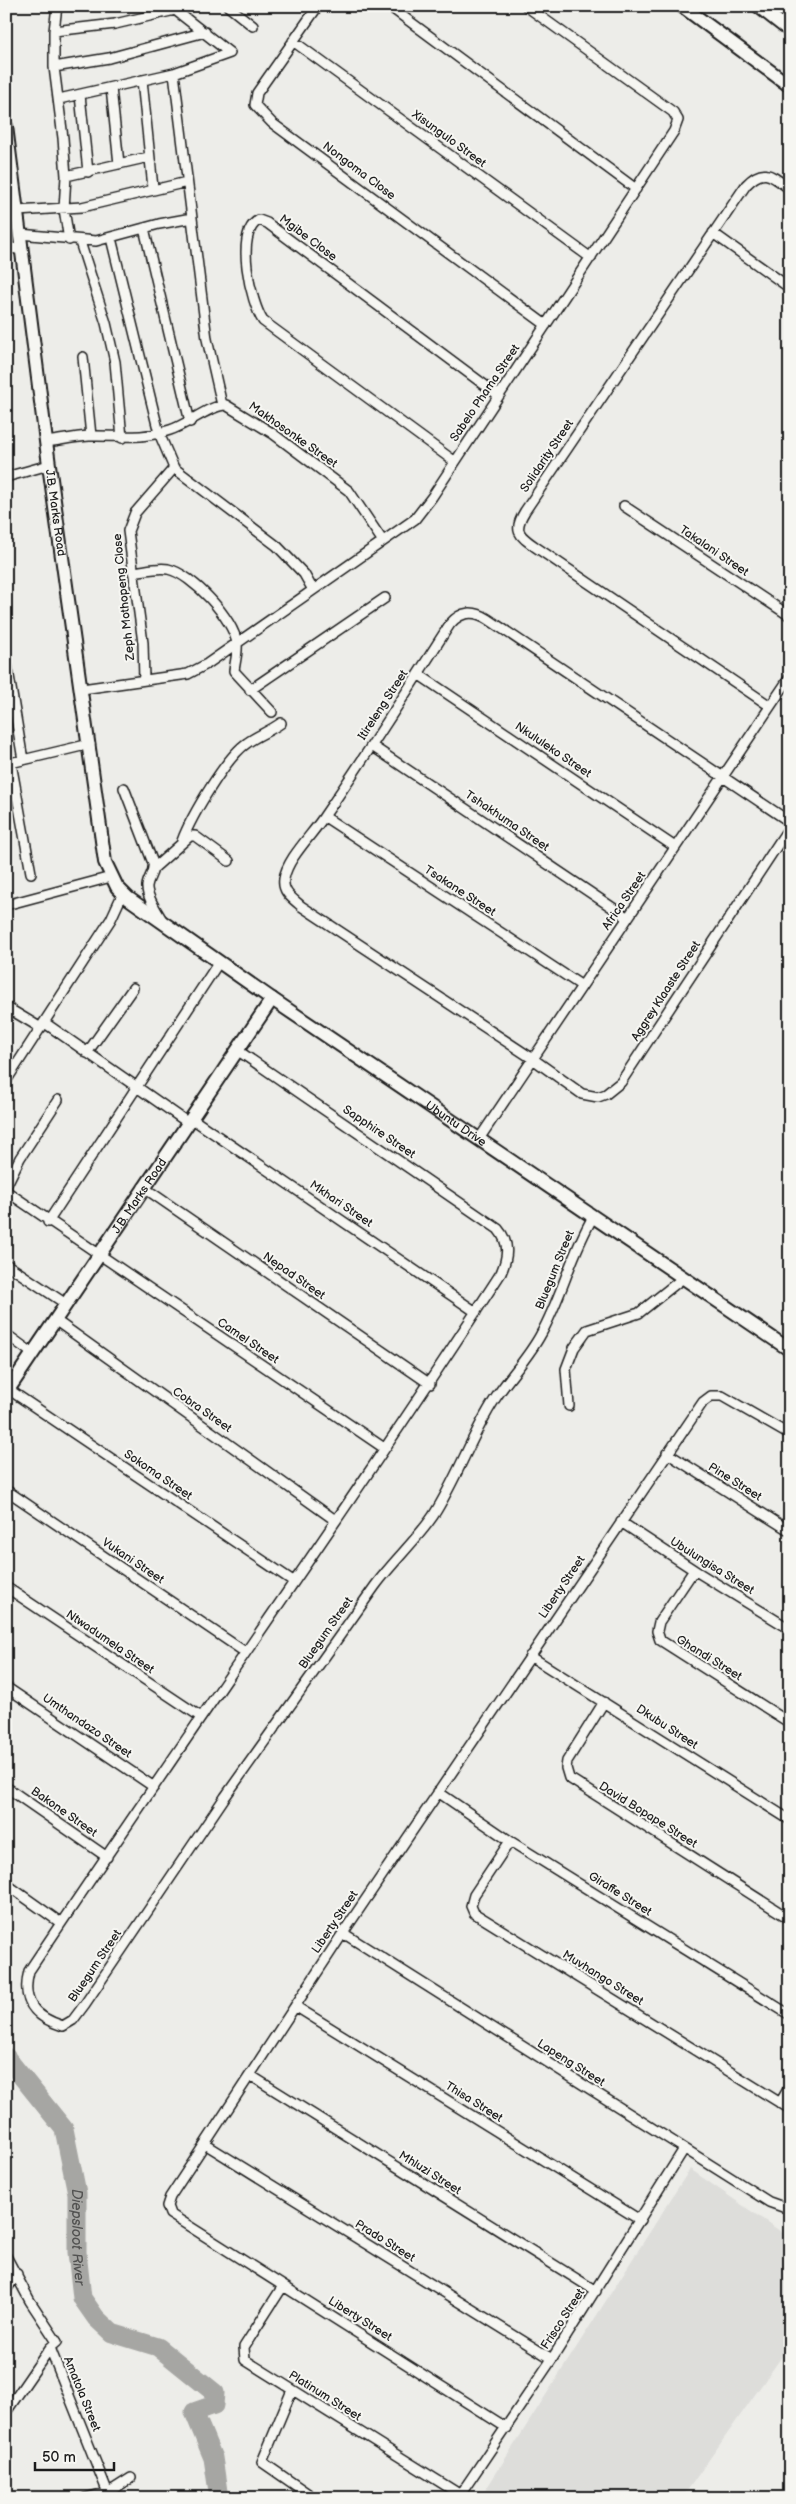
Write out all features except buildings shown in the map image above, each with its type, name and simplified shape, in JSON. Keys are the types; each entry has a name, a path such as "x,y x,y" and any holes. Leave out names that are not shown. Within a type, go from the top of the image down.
{"street":[{"path":"57,6 54,31 54,66 66,176 64,209 69,240"},
{"path":"228,6 253,26"},
{"name":"Nongoma Close","path":"318,6 257,93 254,101 259,109 272,123 546,325"},
{"path":"389,6 636,189"},
{"name":"Sabelo Phama Street","path":"82,689 188,674 237,643 382,540 415,519 432,497 454,461 674,131 678,120 676,116 526,6"},
{"path":"682,6 790,86"},
{"path":"758,6 790,31"},
{"path":"54,31 115,24 173,8 230,53 174,73 59,99"},
{"path":"54,66 109,58 205,32"},
{"name":"Xisungulo Street","path":"292,41 591,258"},
{"path":"47,442 91,436 122,438 159,433 190,422 222,405 206,339 174,73"},
{"path":"142,80 149,157 154,188"},
{"path":"111,88 119,164"},
{"path":"80,95 88,172"},
{"name":"J.B. Marks Road","path":"6,126 49,465 90,744 105,862 111,877 123,893"},
{"path":"66,176 149,157"},
{"name":"Solidarity Street","path":"770,706 537,548 519,535 518,529 525,511 746,185 756,176 768,174 790,189"},
{"path":"17,211 82,207 154,188 187,182"},
{"path":"20,234 80,242 111,238 144,228 192,218"},
{"name":"Mgibe Close","path":"454,461 263,321 254,304 246,252 245,243 250,229 257,221 267,223 498,395"},
{"path":"144,228 190,422"},
{"path":"713,233 790,288"},
{"path":"111,238 159,433 174,468 277,546 304,574 313,590"},
{"path":"80,242 106,322 115,362 122,438"},
{"path":"6,247 22,250"},
{"path":"83,357 91,436"},
{"name":"Makhosonke Street","path":"222,405 232,408 272,433 349,491 382,540"},
{"path":"6,477 49,465"},
{"name":"Zeph Mothopeng Close","path":"144,680 143,643 128,531 135,513 174,468"},
{"name":"Takalani Street","path":"624,506 790,616"},
{"path":"133,572 162,569 178,573 188,579 213,601 237,643 234,671 272,712"},
{"path":"250,690 385,598"},
{"name":"Itireleng Street","path":"533,1059 301,906 290,896 284,885 288,868 372,746 453,620 464,613 480,614 790,822"},
{"path":"6,658 10,705 23,760"},
{"name":"Nkululeko Street","path":"418,674 675,847"},
{"name":"Africa Street","path":"479,1139 790,677"},
{"path":"182,841 196,809 235,754 247,743 281,724"},
{"path":"30,873 8,764 90,744"},
{"name":"Tshakhuma Street","path":"372,746 628,918"},
{"path":"124,788 154,868"},
{"name":"Tsakane Street","path":"324,817 582,986"},
{"name":"Aggrey Klaaste Street","path":"533,1059 582,1094 598,1097 616,1088 790,826"},
{"path":"163,922 147,892 147,883 154,868 182,841 190,836 195,836 229,861"},
{"path":"6,905 111,877"},
{"path":"6,1081 110,919 123,893"},
{"name":"Ubuntu Drive","path":"123,893 272,999 790,1350"},
{"path":"48,1222 219,962"},
{"path":"88,1053 133,988"},
{"name":"J.B. Marks Road","path":"7,1391 143,1187 272,999"},
{"name":"Mkhari Street","path":"6,1006 88,1053 136,1087 189,1120 476,1312"},
{"name":"Sapphire Street","path":"237,1050 498,1229 504,1237"},
{"path":"6,1186 20,1158 58,1100"},
{"name":"Nepad Street","path":"143,1187 430,1384"},
{"name":"Camel Street","path":"6,1191 48,1222 384,1448"},
{"name":"Bluegum Street","path":"504,1237 508,1254 505,1264 430,1384 293,1581 29,1971 25,1986 27,1998 33,2008 48,2022 63,2026 73,2020 225,1796 393,1562 433,1516 475,1432 513,1372 540,1337 558,1301 579,1242 593,1217"},
{"path":"6,1264 66,1304"},
{"path":"569,1406 566,1369 574,1348 586,1330 639,1313 683,1278"},
{"name":"Cobra Street","path":"55,1320 335,1520"},
{"path":"6,1334 32,1353"},
{"name":"Sokoma Street","path":"7,1391 293,1581"},
{"name":"Liberty Street","path":"507,2428 167,2210 170,2197 343,1933 702,1402 711,1396 722,1396 790,1435"},
{"name":"Pine Street","path":"667,1453 790,1531"},
{"name":"Vukani Street","path":"6,1490 245,1652"},
{"name":"Ubulungisa Street","path":"621,1522 790,1630"},
{"name":"Ghandi Street","path":"694,1570 659,1622 657,1631 660,1640 790,1723"},
{"name":"Ntwadumela Street","path":"6,1587 201,1717"},
{"name":"Dkubu Street","path":"530,1656 790,1820"},
{"name":"Umthandazo Street","path":"6,1686 154,1787"},
{"name":"David Bopape Street","path":"604,1702 567,1761 566,1768 569,1778 790,1919"},
{"name":"Bakone Street","path":"6,1787 107,1857"},
{"name":"Giraffe Street","path":"438,1792 510,1841 790,2015"},
{"name":"Muvhango Street","path":"510,1841 474,1895 471,1906 474,1912 790,2109"},
{"path":"6,1884 62,1922"},
{"name":"Lapeng Street","path":"343,1933 769,2202 783,2207 790,2207"},
{"name":"Thisa Street","path":"295,2006 640,2220"},
{"name":"Mhluzi Street","path":"250,2075 596,2291"},
{"path":"780,2103 790,2086"},
{"name":"Prado Street","path":"205,2144 552,2359"},
{"name":"Frisco Street","path":"461,2497 596,2291 684,2149"},
{"path":"6,2256 30,2301 57,2338 50,2348"},
{"path":"6,2290 17,2274"},
{"name":"Platinum Street","path":"283,2286 246,2344 245,2360 461,2497"},
{"name":"Amatola Street","path":"6,2412 50,2348"},
{"name":"Amatola Street","path":"50,2348 109,2495"},
{"path":"292,2390 262,2462 314,2498"},
{"path":"85,2498 109,2495 131,2478"}],"shaded area":[{"path":"690,2169 790,2238 790,2345 682,2498 481,2497"}],"waterway":[{"name":"Diepsloot River","path":"6,2057 64,2129 77,2193 77,2252 82,2298 96,2318 112,2333 158,2347 215,2393 214,2405 194,2412 213,2458 219,2498"}]}
